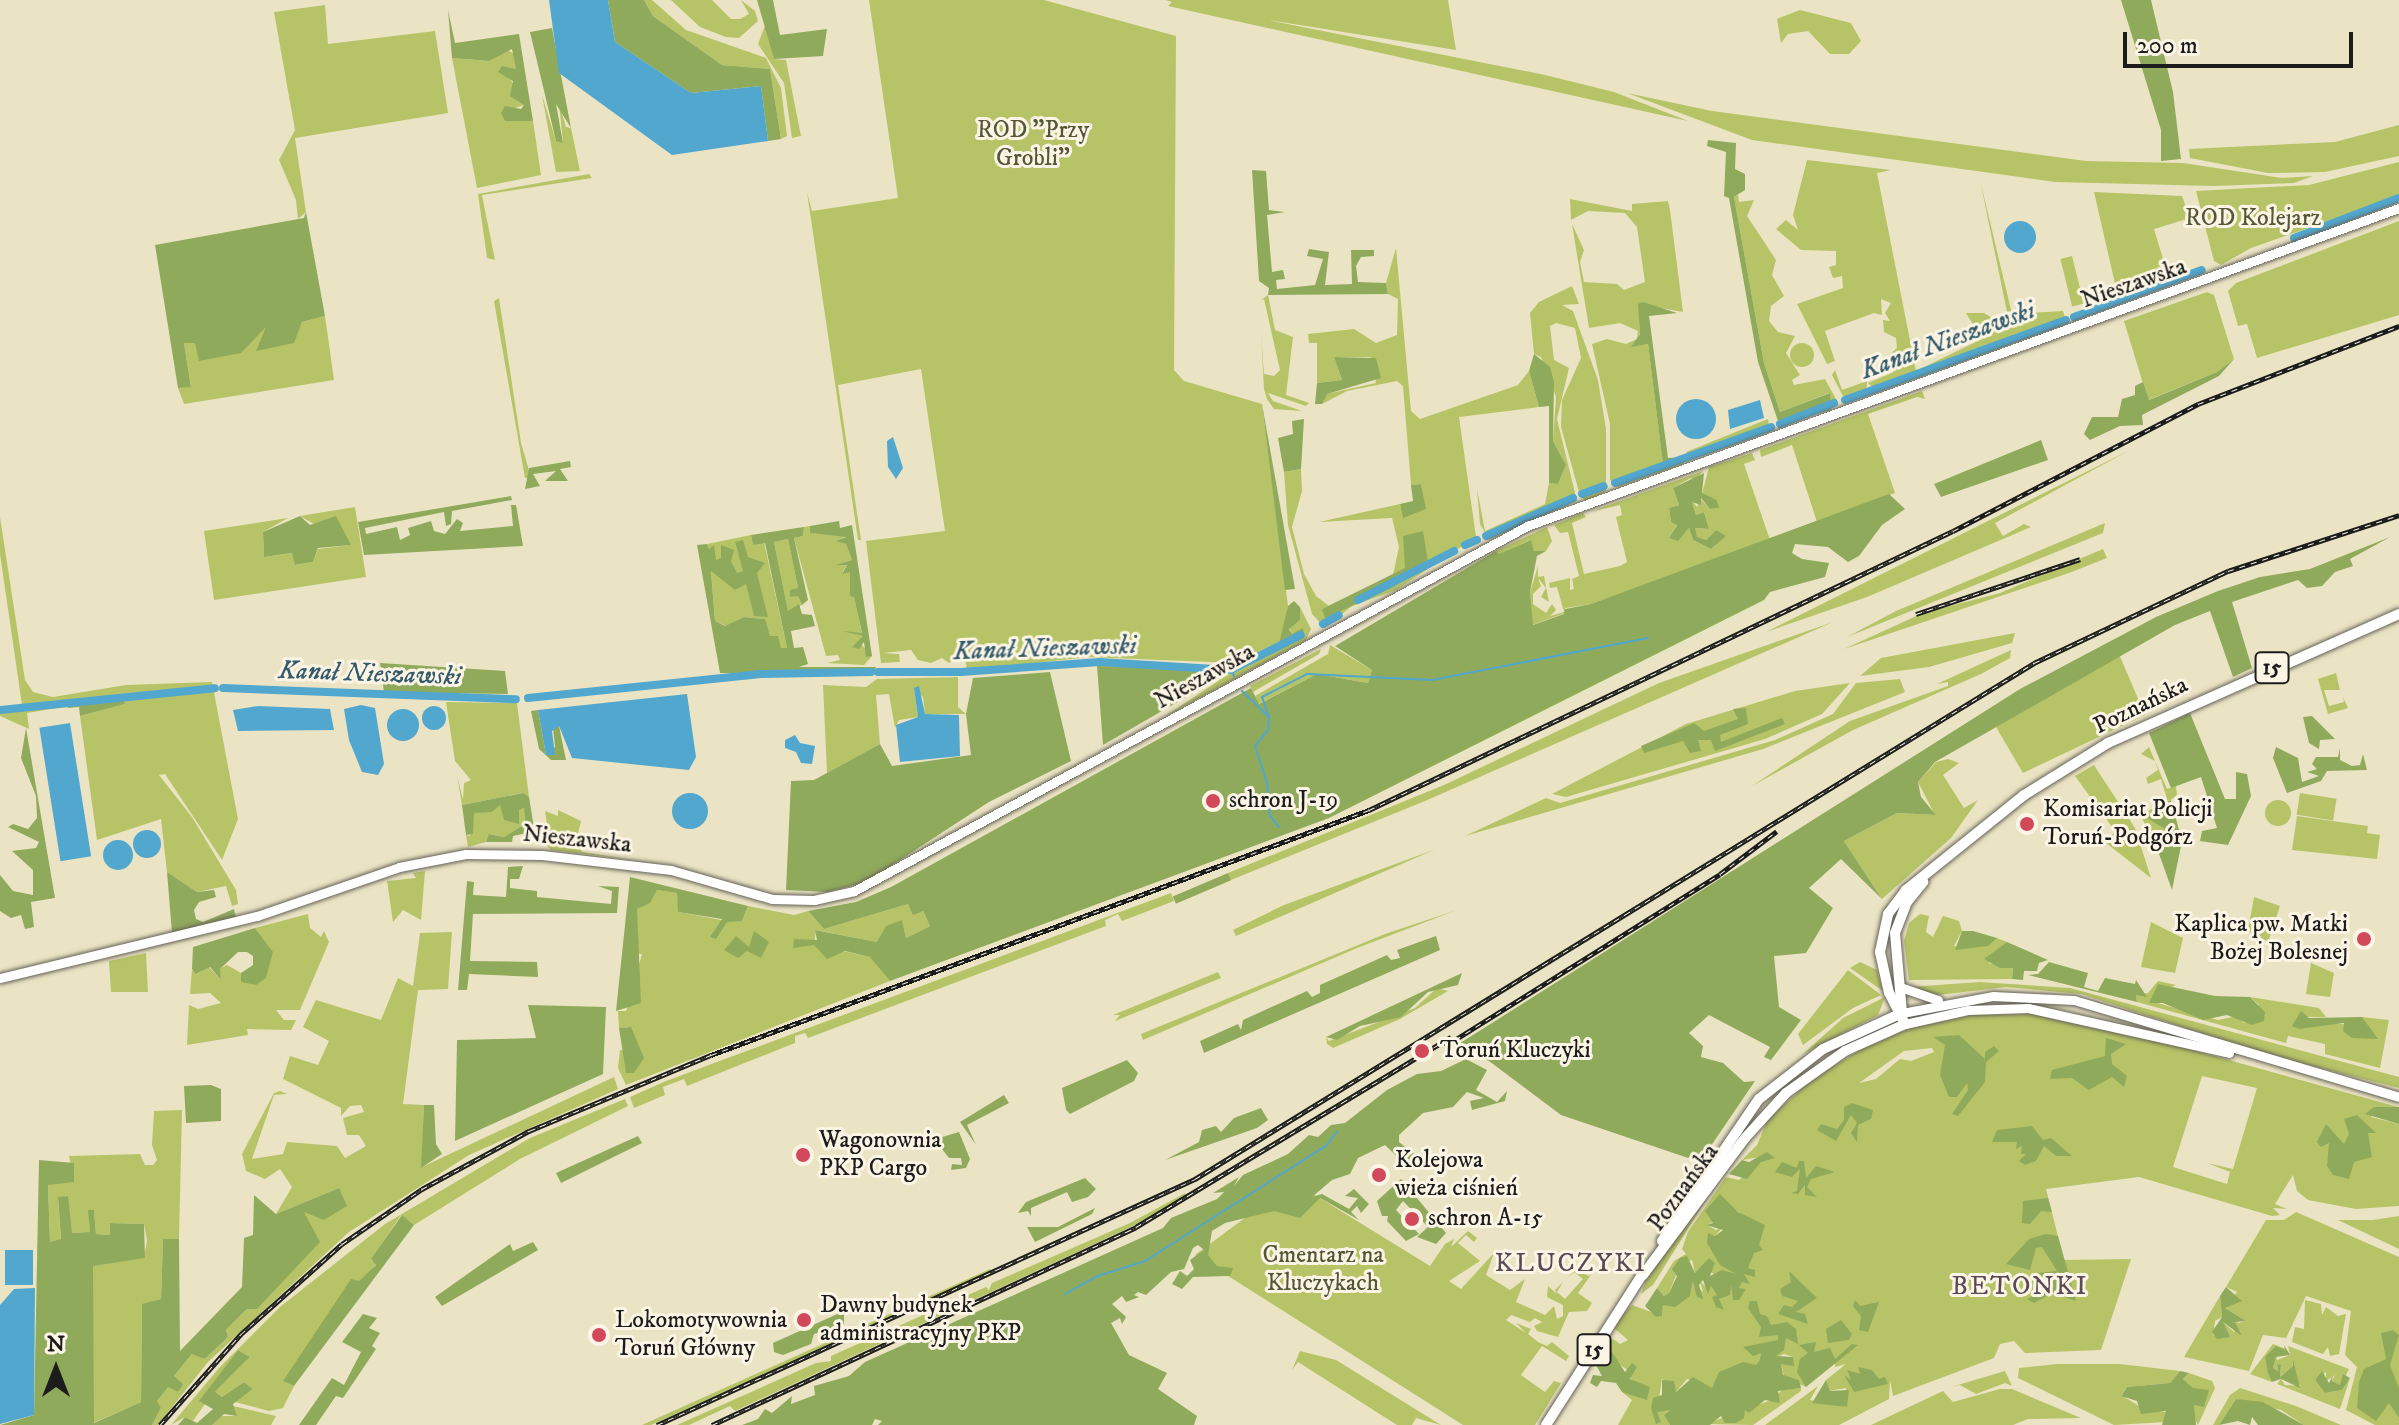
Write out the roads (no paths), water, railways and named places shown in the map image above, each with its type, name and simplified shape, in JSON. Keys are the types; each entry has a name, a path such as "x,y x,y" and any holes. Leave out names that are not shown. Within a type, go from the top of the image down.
{"main road":[{"name":"Nieszawska","path":"2,977 257,916 435,858 542,855 671,870 772,899 814,900 854,891 1527,526 2399,208"},
{"name":"Poznańska","path":"1903,1018 1889,993 1881,955 1883,927 1897,899 2024,795 2108,743 2399,614"},
{"name":"Poznańska","path":"1903,1018 1903,988 1894,951 1896,930 1925,877"},
{"path":"1903,988 1925,999 2018,995 2074,1000 2260,1059 2399,1097"},
{"path":"1873,1023 1886,1009 1889,993"},
{"path":"1903,1018 1953,1000"},
{"path":"1903,1018 1968,1010 2028,1008 2260,1059"},
{"name":"Poznańska","path":"1546,1425 1759,1099 1823,1049 1873,1023 1903,1018"},
{"name":"Poznańska","path":"1643,1275 1751,1131 1786,1093 1838,1055 1903,1018"}],"water":[{"path":"549,0 608,0 615,42 691,93 761,86 768,141 672,155 559,73"},
{"path":"2020,221 2031,226 2036,237 2031,248 2020,253 2009,248 2004,237 2009,226"},
{"path":"1696,399 1710,405 1716,419 1710,433 1696,439 1682,433 1676,419 1682,405"},
{"path":"1760,400 1764,418 1730,429 1728,410"},
{"path":"893,437 903,468 896,479 888,467 887,441"},
{"path":"919,686 925,714 959,715 960,756 900,762 896,725 918,717 914,688"},
{"path":"687,694 696,757 689,770 572,758 559,726 552,731 555,755 546,755 538,710"},
{"path":"361,705 375,708 384,764 378,775 362,772 349,740 344,709"},
{"path":"258,706 330,709 334,730 238,731 233,710"},
{"path":"434,706 442,710 446,718 442,726 434,730 426,726 422,718 426,710"},
{"path":"403,709 414,714 419,725 414,736 403,741 392,736 387,725 392,714"},
{"path":"70,723 91,856 61,861 39,728"},
{"path":"795,735 800,743 815,746 812,764 801,763 796,752 785,748 785,740"},
{"path":"690,793 702,799 708,811 702,823 690,829 678,823 672,811 678,799"},
{"path":"147,830 157,834 161,844 157,854 147,858 137,854 133,844 137,834"},
{"path":"118,840 129,844 133,855 129,866 118,870 107,866 103,855 107,844"},
{"path":"5,1250 33,1250 33,1285 5,1285"},
{"path":"35,1288 34,1415 0,1424 0,1305 14,1289"}],"waterway":[{"name":"Kanał Nieszawski","path":"2294,238 2399,198"},
{"name":"Kanał Nieszawski","path":"2074,317 2202,270"},
{"name":"Kanał Nieszawski","path":"1845,400 2066,320"},
{"name":"Kanał Nieszawski","path":"1780,424 1834,403"},
{"name":"Kanał Nieszawski","path":"1615,483 1771,427"},
{"name":"Kanał Nieszawski","path":"1582,494 1604,486"},
{"name":"Kanał Nieszawski","path":"1486,536 1573,498"},
{"name":"Kanał Nieszawski","path":"1465,545 1477,540"},
{"name":"Kanał Nieszawski","path":"1358,600 1454,551"},
{"name":"Kanał Nieszawski","path":"1323,624 1339,615"},
{"name":"Kanał Nieszawski","path":"878,672 961,672 1100,662 1231,670 1301,635"},
{"path":"1269,717 1262,697 1307,674 1432,680 1648,638"},
{"name":"Kanał Nieszawski","path":"1231,670 1234,676"},
{"name":"Kanał Nieszawski","path":"528,698 759,674 871,672"},
{"name":"Kanał Nieszawski","path":"0,710 215,688"},
{"name":"Kanał Nieszawski","path":"223,688 516,699"},
{"path":"1242,691 1269,717 1268,730 1255,746 1267,782 1270,816 1279,827"},
{"path":"1065,1294 1098,1276 1145,1261 1327,1145 1337,1131"}],"railway":[{"path":"160,1425 241,1334 342,1244 422,1189 529,1131 711,1055 1369,810 1953,531 2198,404 2399,326"},
{"path":"657,1425 1195,1179 2034,663 2228,571 2399,515"},
{"path":"1916,614 2080,559"},
{"path":"1445,1046 1720,874 1777,831"},
{"path":"712,1425 1136,1227 1451,1037"}],"place":[{"name":"schron J-19","path":"1213,801"},
{"name":"Komisariat Policji Toruń-Podgórz","path":"2027,824"},
{"name":"Kaplica pw. Matki Bożej Bolesnej","path":"2364,939"},
{"name":"Toruń Kluczyki","path":"1422,1051"},
{"name":"Wagonownia PKP Cargo","path":"803,1155"},
{"name":"Kolejowa wieża ciśnień","path":"1379,1175"},
{"name":"schron A-15","path":"1412,1219"},
{"name":"Dawny budynek administracyjny PKP","path":"804,1320"},
{"name":"Lokomotywownia Toruń Główny","path":"599,1335"}],"district":[{"name":"KLUCZYKI","path":"1571,1264"},
{"name":"BETONKI","path":"2020,1287"}],"park label":[{"name":"ROD \"Przy Grobli\"","path":"1033,145"},
{"name":"ROD Kolejarz","path":"2253,219"},
{"name":"Cmentarz na Kluczykach","path":"1323,1270"}]}
